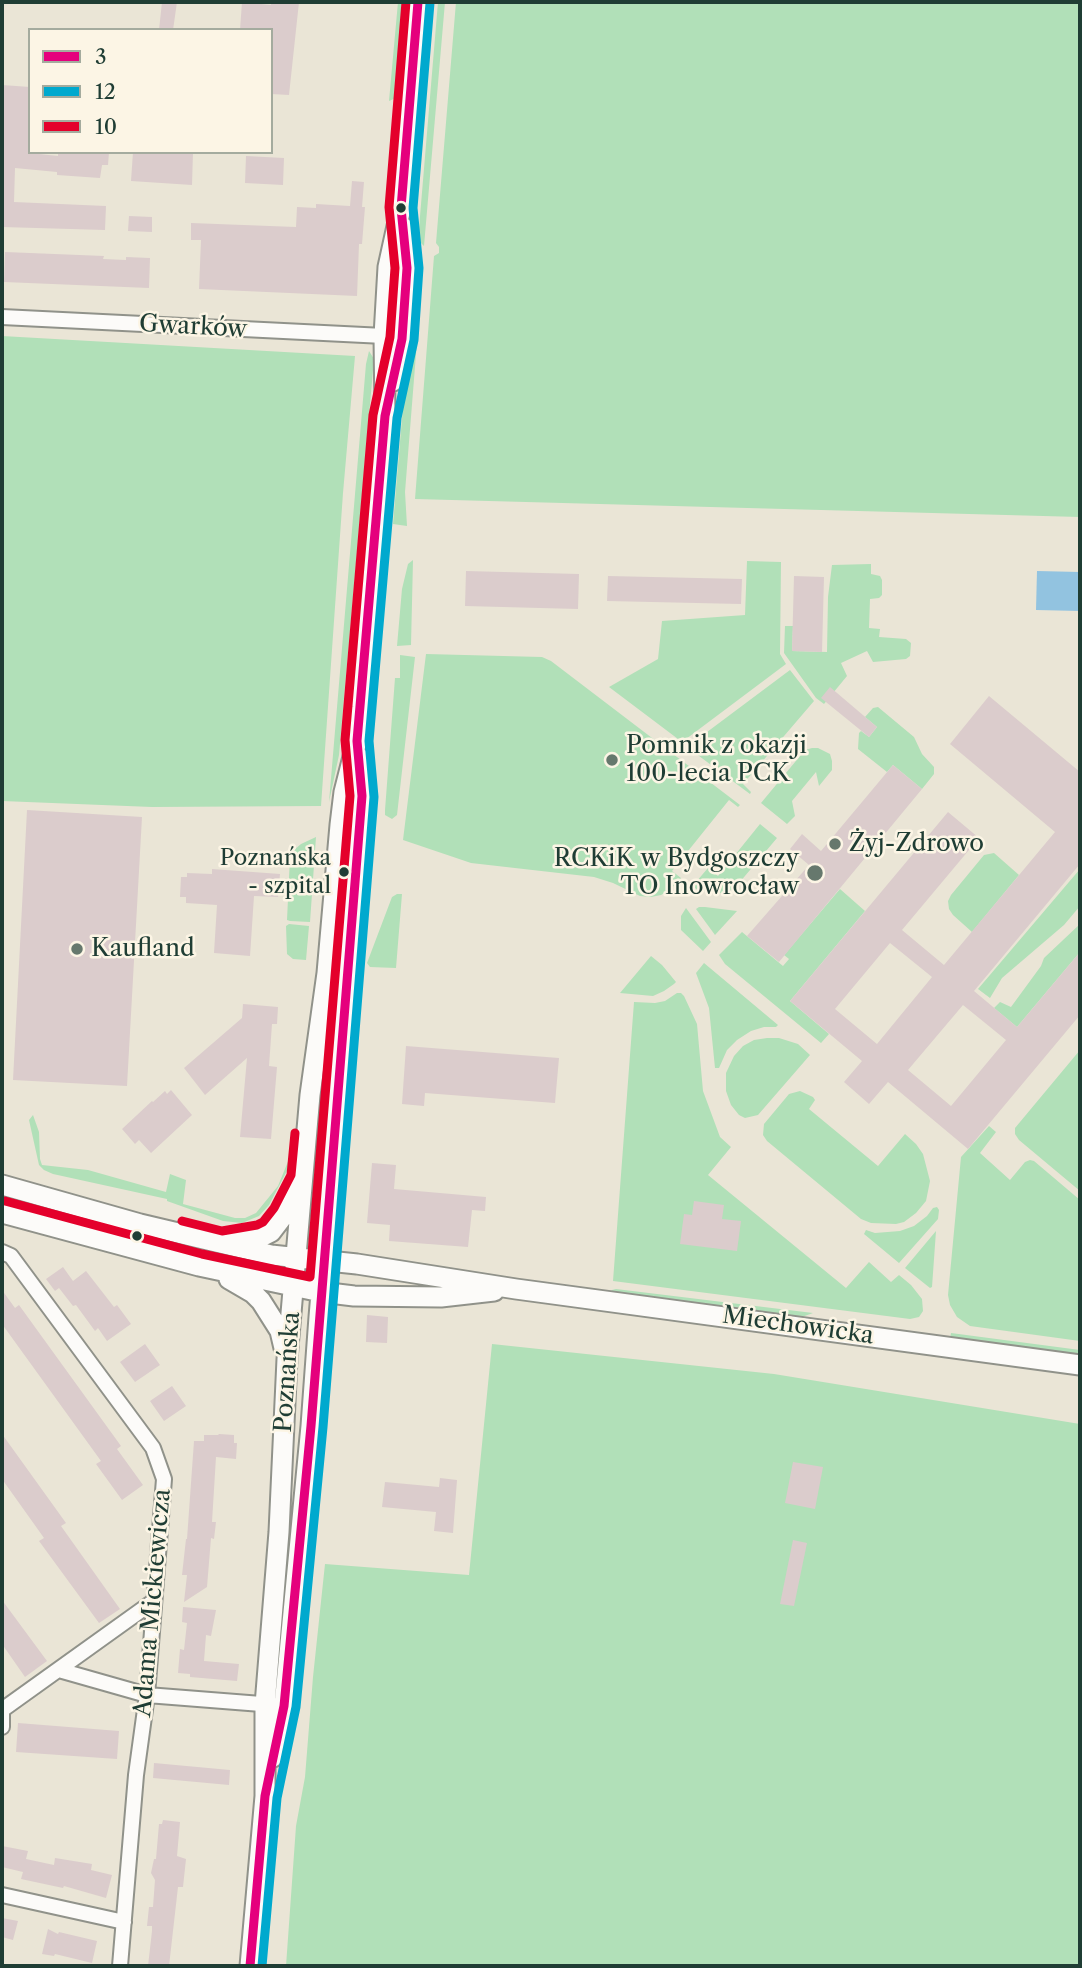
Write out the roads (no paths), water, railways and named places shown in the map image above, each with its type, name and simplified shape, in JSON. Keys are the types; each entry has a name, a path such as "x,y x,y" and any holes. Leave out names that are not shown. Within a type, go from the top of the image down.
{"main road":[{"name":"Poznańska","path":"275,1705 279,1532 293,1287 340,825 344,792 357,741 385,416 384,336 388,267 401,208 418,2"},
{"name":"Poznańska","path":"385,416 402,339 407,268 401,208"},
{"name":"Poznańska","path":"250,1966 275,1705 306,1482 362,796 357,741"},
{"path":"221,1244 261,1237 271,1232 284,1215 303,1179"},
{"name":"Miechowicka","path":"2,1185 221,1244 296,1258 1080,1365"},
{"name":"Miechowicka","path":"2,1213 200,1266 321,1292 354,1296 441,1297 516,1289"},
{"path":"200,1266 253,1293 280,1331 287,1359"}],"street":[{"name":"Gwarków","path":"2,317 384,336"},
{"name":"Adama Mickiewicza","path":"2,1252 11,1256 153,1448 164,1479 147,1695 136,1774 120,1966"},
{"path":"2,1727 2,1710 154,1601"},
{"path":"59,1670 147,1695 275,1705"},
{"path":"2,1895 124,1922"}],"water":[{"path":"1037,571 1080,572 1080,611 1036,610"}],"place":[{"name":"Pomnik z okazji 100-lecia PCK","path":"612,760"},
{"name":"Żyj-Zdrowo","path":"835,844"},
{"name":"Poznańska - szpital","path":"344,872"},
{"name":"RCKiK w Bydgoszczy TO Inowrocław","path":"815,873"},
{"name":"Kaufland","path":"77,949"}]}
